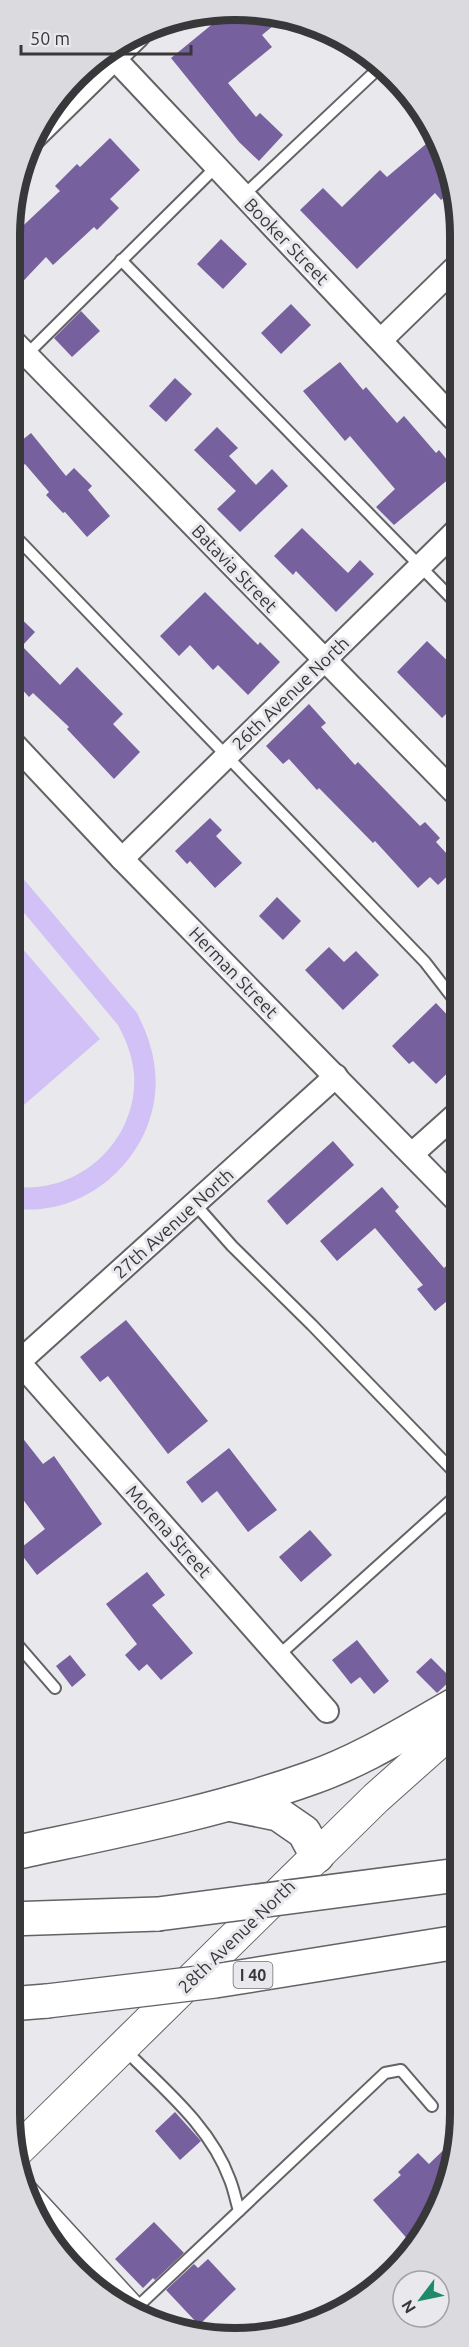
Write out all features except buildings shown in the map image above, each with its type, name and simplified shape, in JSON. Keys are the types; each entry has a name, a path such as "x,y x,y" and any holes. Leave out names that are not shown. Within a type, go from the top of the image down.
{"highway":[{"path":"20,1852 187,1816 313,1778 365,1754 450,1707"},
{"path":"227,1803 278,1814 304,1833 317,1856"},
{"path":"20,1919 158,1914 450,1876"},
{"name":"I 40","path":"20,2003 215,1981 450,1943"}],"main road":[{"name":"28th Avenue North","path":"22,2146 376,1798 450,1732"}],"street":[{"name":"Booker Street","path":"114,57 450,414"},
{"path":"60,110 95,71"},
{"path":"381,339 450,273"},
{"name":"Batavia Street","path":"20,358 325,659 450,788"},
{"name":"26th Avenue North","path":"122,858 450,537"},
{"name":"Herman Street","path":"20,751 450,1194"},
{"name":"27th Avenue North","path":"20,1355 195,1204 336,1076"},
{"path":"412,1154 450,1120"},
{"name":"Morena Street","path":"20,1369 327,1711"},
{"path":"46,2215 117,2292"}],"lane":[{"path":"244,195 375,72"},
{"path":"20,350 122,260 217,166"},
{"path":"122,260 450,597"},
{"path":"20,542 425,962 450,994"},
{"path":"195,1204 232,1246 450,1468"},
{"path":"279,1655 450,1501"},
{"path":"20,1648 55,1688"},
{"path":"123,2047 198,2125 218,2154 230,2179 239,2211"},
{"path":"142,2307 384,2073 400,2070 432,2106"}],"shaded area":[{"path":"20,875 137,1013 149,1040 155,1070 154,1099 147,1127 133,1152 115,1174 93,1191 67,1203 39,1209 20,1208 20,1186 35,1187 58,1183 80,1173 99,1159 115,1142 126,1121 133,1098 134,1073 124,1036 118,1025 20,908"},
{"path":"20,946 100,1039 20,1108"}]}
